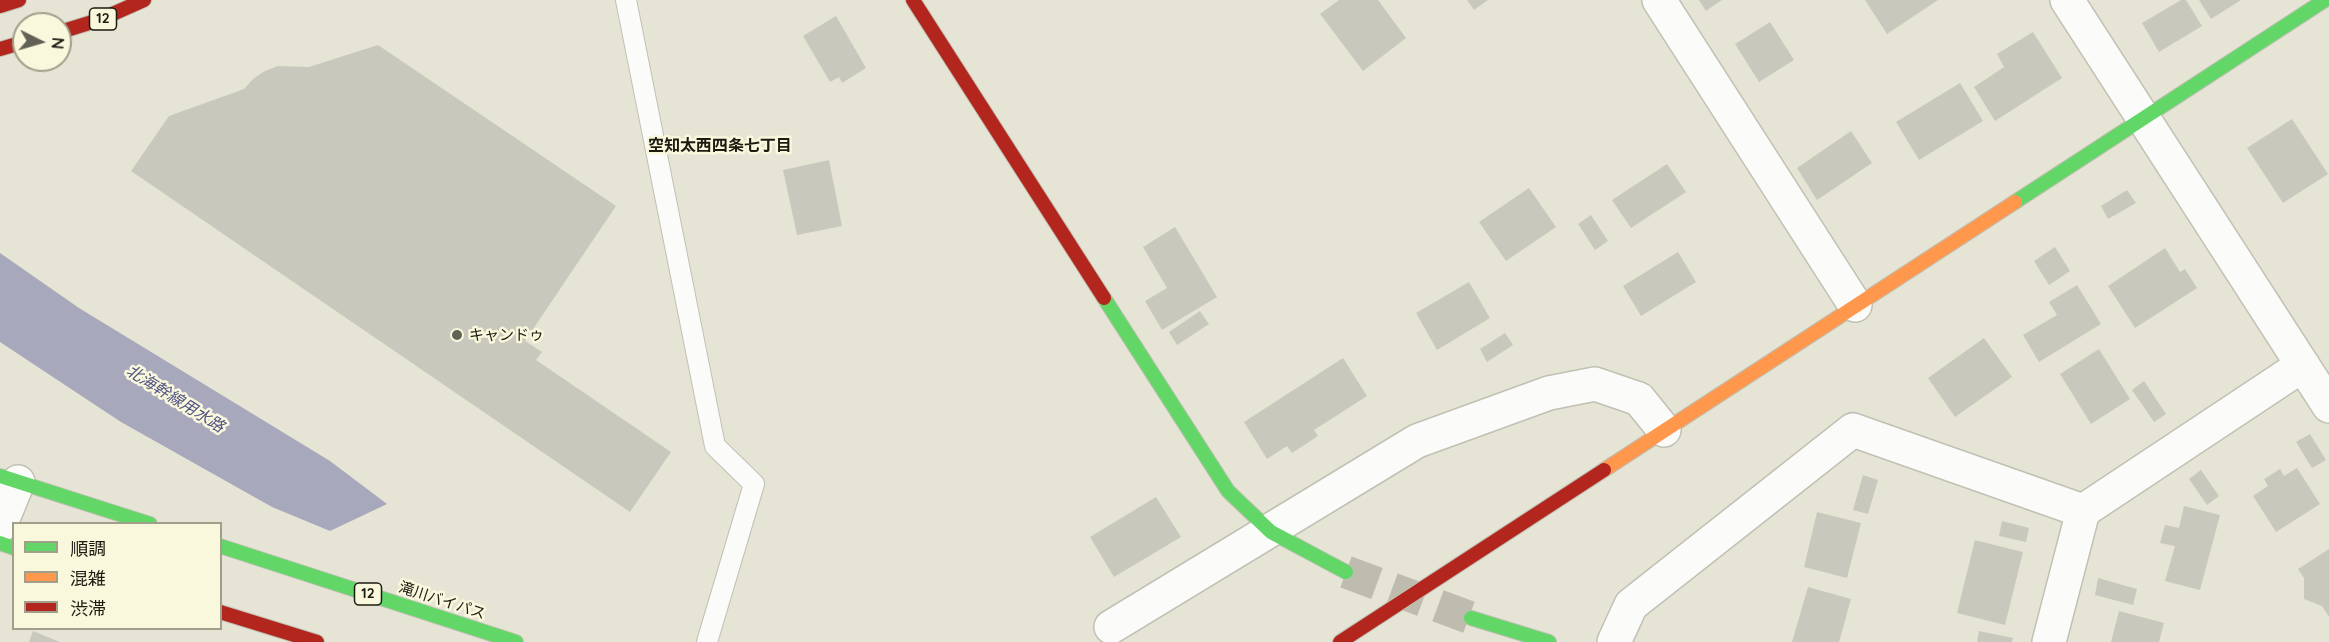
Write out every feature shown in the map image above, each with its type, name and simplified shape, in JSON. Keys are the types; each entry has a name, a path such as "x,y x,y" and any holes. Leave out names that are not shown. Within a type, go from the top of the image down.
{"main road":[{"path":"0,6 19,0"},
{"name":"12","path":"72,28 99,20 144,0"},
{"path":"913,0 1228,491 1271,532 1346,572"},
{"path":"1341,642 2325,0"},
{"path":"9,479 144,522"},
{"name":"滝川バイパス","path":"222,547 516,642"},
{"path":"222,613 317,642"},
{"path":"1471,618 1549,642"}],"street":[{"path":"1659,0 1855,305"},
{"path":"2067,0 2329,406"},
{"path":"2049,642 2083,511 2302,365"},
{"path":"1111,627 1271,532 1417,441 1549,393 1595,384 1639,399 1664,430"},
{"path":"1614,642 1631,605 1853,430 2083,511"},
{"path":"0,526 9,479"}],"lane":[{"path":"626,0 715,446 754,484 707,642"}],"water":[{"name":"北海幹線用水路","path":"0,253 79,308 330,461 387,504 330,531 272,507 121,422 0,342"}],"building":[{"path":"1339,0 1378,0 1406,38 1363,71 1320,14"},
{"path":"1467,0 1488,0 1474,10"},
{"path":"1699,0 1722,0 1706,11"},
{"path":"1865,0 1938,0 1887,34"},
{"path":"2181,0 2186,0 2202,26 2159,52 2142,23"},
{"path":"2199,0 2241,0 2211,19"},
{"path":"836,16 866,68 842,83 839,77 830,82 803,36"},
{"path":"1770,22 1794,60 1759,82 1735,44"},
{"path":"2033,32 2062,78 1995,121 1974,87 2004,67 1997,54"},
{"path":"378,45 616,206 525,341 542,352 536,360 671,452 630,512 131,171 169,116 244,89 253,79 278,66 309,67"},
{"path":"1960,83 1983,121 1919,160 1896,122"},
{"path":"2292,119 2328,174 2283,203 2247,148"},
{"path":"1851,131 1872,163 1817,200 1797,168"},
{"path":"829,160 842,226 797,235 783,170"},
{"path":"1667,164 1686,192 1631,228 1612,200"},
{"path":"1529,188 1556,227 1506,261 1479,222"},
{"path":"2127,190 2136,203 2108,219 2101,206"},
{"path":"1591,215 1608,241 1595,250 1578,224"},
{"path":"1175,227 1217,297 1162,330 1145,301 1167,288 1143,247"},
{"path":"2055,247 2070,271 2049,285 2034,261"},
{"path":"2165,248 2180,272 2185,269 2197,288 2135,328 2108,286"},
{"path":"1678,252 1696,282 1641,316 1623,286"},
{"path":"1469,282 1490,318 1437,350 1416,313"},
{"path":"2077,285 2101,324 2039,362 2023,335 2057,315 2049,302"},
{"path":"1200,311 1209,324 1177,345 1169,332"},
{"path":"1505,333 1513,345 1487,362 1480,349"},
{"path":"1984,338 2012,377 1955,417 1928,378"},
{"path":"2099,349 2130,399 2091,424 2060,374"},
{"path":"1343,358 1367,396 1314,430 1318,436 1292,453 1287,446 1267,459 1244,422"},
{"path":"2144,381 2166,414 2154,422 2132,390"},
{"path":"2310,434 2326,460 2312,468 2296,442"},
{"path":"2297,468 2320,504 2276,532 2253,496 2268,486 2264,479 2280,469 2284,476"},
{"path":"2201,470 2219,496 2207,505 2189,479"},
{"path":"1863,475 1878,480 1868,514 1853,510"},
{"path":"1156,497 1181,537 1114,577 1090,537"},
{"path":"2184,506 2220,515 2200,590 2165,581 2175,546 2160,543 2165,525 2179,528"},
{"path":"1817,512 1861,523 1847,578 1804,567"},
{"path":"2002,521 2029,528 2026,542 1999,536"},
{"path":"1975,540 2023,552 2005,625 1957,613"},
{"path":"2329,549 2329,617 2322,606 2304,599 2304,578 2298,569"},
{"path":"2098,578 2137,589 2133,605 2095,595"},
{"path":"1808,587 1851,599 1839,642 1792,642"},
{"path":"2119,611 2164,623 2159,642 2111,642"},
{"path":"33,631 60,642 29,642"},
{"path":"1979,631 2013,638 2012,642 1977,642"}],"tunnel":[{"path":"1346,572 1471,618"}],"traffic: fast":[{"path":"2015,202 2325,0"},
{"path":"1104,298 1228,491 1271,532 1346,572"},
{"path":"0,476 144,522"},
{"path":"0,543 12,547"},
{"path":"222,547 516,642"},
{"path":"1471,618 1549,642"}],"traffic: slow":[{"path":"1604,470 2015,202"}],"traffic: jam":[{"path":"0,6 19,0"},
{"path":"72,28 99,20 144,0"},
{"path":"913,0 1104,298"},
{"path":"0,49 12,46"},
{"path":"1340,642 1604,470"},
{"path":"222,613 317,642"}],"place":[{"name":"キャンドゥ","path":"457,335"}],"district":[{"name":"空知太西四条七丁目","path":"720,146"}]}
